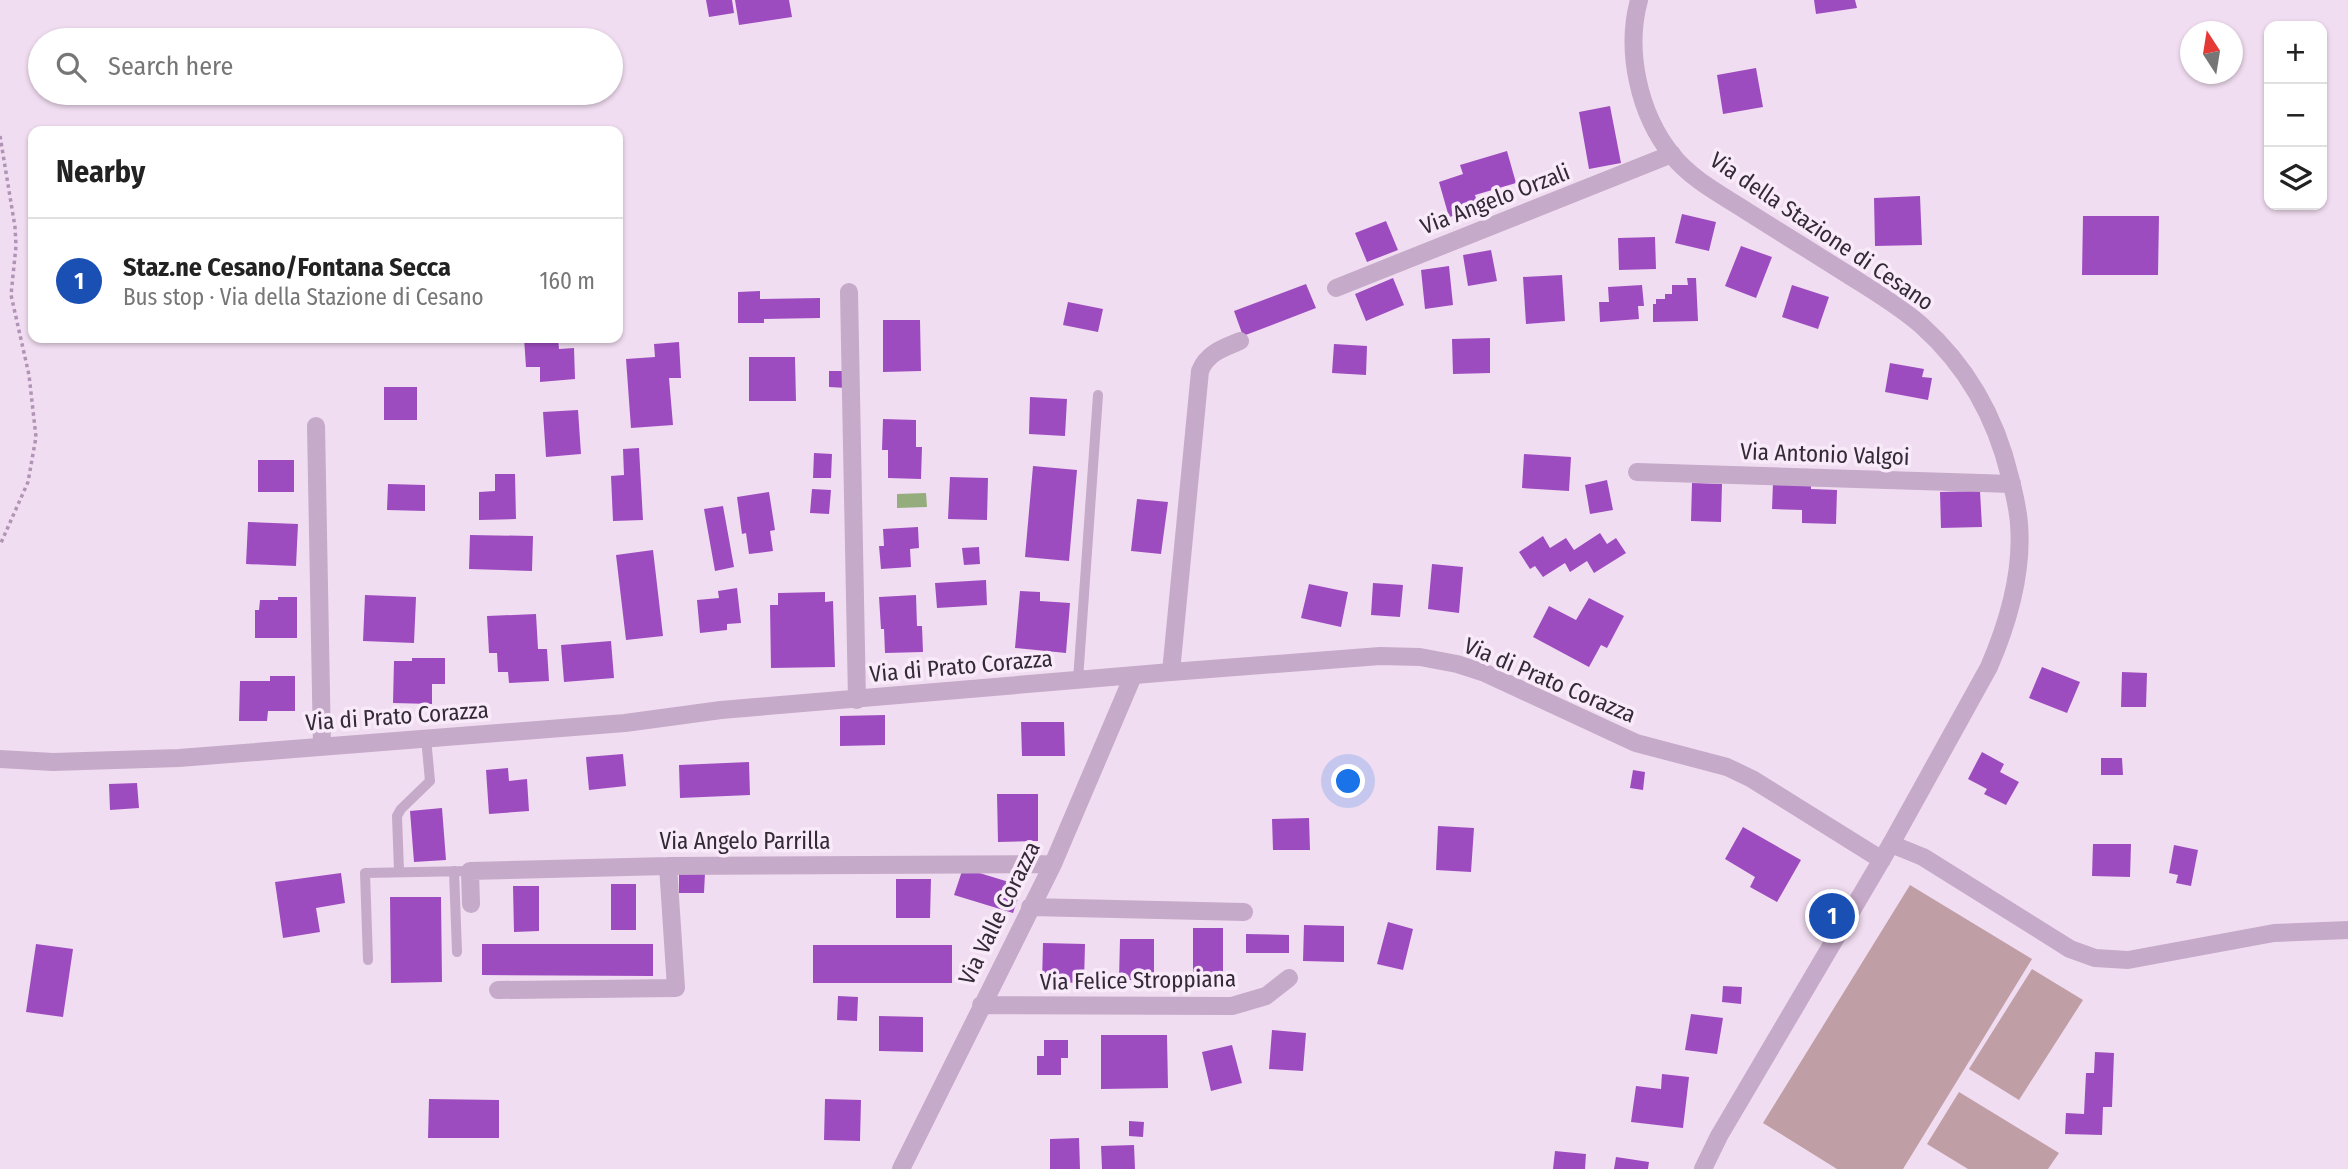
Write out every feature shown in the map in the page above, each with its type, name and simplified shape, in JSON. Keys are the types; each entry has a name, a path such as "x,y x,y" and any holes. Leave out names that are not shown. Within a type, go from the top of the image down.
{"street":[{"name":"Via della Stazione di Cesano","path":"1639,0 1634,29 1636,73 1654,124 1672,154 1700,181 1874,291 1921,325 1956,362 1983,402 1999,436 2018,512 2020,543 2015,583 2001,639 1989,667 1886,852 1719,1136 1703,1169"},
{"name":"Via Angelo Orzali","path":"1336,288 1672,154"},
{"path":"849,292 857,700"},
{"path":"1171,672 1200,371 1209,357 1240,341"},
{"path":"316,426 322,746"},
{"name":"Via Antonio Valgoi","path":"1637,472 2012,484"},
{"name":"Via di Prato Corazza","path":"0,759 53,762 179,758 625,723 721,710 1171,672 1380,656 1420,657 1485,673 1636,743 1714,762 1740,772 1886,852 1923,857 2070,949 2095,958 2110,961 2161,955 2274,933 2348,930"},
{"name":"Via Valle Corazza","path":"901,1169 1053,863 1133,676"},
{"name":"Via Angelo Parrilla","path":"462,871 668,866 1053,863"},
{"path":"498,990 676,988 668,866"},
{"path":"462,871 471,904"},
{"path":"1030,907 1244,912"},
{"name":"Via Felice Stroppiana","path":"981,1005 1232,1006 1266,996 1289,978"}],"lane":[{"path":"1078,680 1098,395"},
{"path":"399,872 397,816 430,781 426,738"},
{"path":"368,960 365,873 462,871 457,952"}],"path":[{"path":"0,136 15,227 16,246 10,295 29,375 36,437 28,482 0,545"}],"shaded area":[{"path":"926,493 927,507 897,508 897,494"},
{"path":"1910,885 2032,959 1903,1169 1837,1169 1763,1123"},
{"path":"2032,969 2083,1000 2019,1100 1969,1069"},
{"path":"1959,1092 2059,1153 2048,1169 1968,1169 1927,1144"}],"building":[{"path":"706,0 732,0 734,13 709,17"},
{"path":"735,0 789,0 792,17 739,25"},
{"path":"1814,0 1855,0 1857,8 1816,14"},
{"path":"1756,68 1763,107 1723,114 1717,75"},
{"path":"1610,106 1621,163 1589,169 1579,112"},
{"path":"1507,151 1516,183 1475,195 1479,209 1449,217 1439,182 1463,174 1460,165"},
{"path":"1920,196 1922,245 1875,246 1874,198"},
{"path":"1682,214 1716,222 1709,251 1675,243"},
{"path":"2083,216 2159,216 2158,275 2082,275"},
{"path":"1386,221 1398,250 1367,262 1355,233"},
{"path":"1655,237 1656,269 1619,270 1618,238"},
{"path":"1741,246 1772,257 1756,298 1725,286"},
{"path":"1491,250 1497,281 1468,286 1463,255"},
{"path":"1449,266 1453,305 1425,309 1421,270"},
{"path":"1562,275 1565,321 1526,324 1523,277"},
{"path":"1393,278 1404,305 1366,321 1355,294"},
{"path":"1687,278 1696,278 1698,321 1653,322 1653,304 1656,304 1656,299 1665,299 1665,294 1672,294 1672,285 1688,285"},
{"path":"1306,284 1316,308 1243,336 1234,311"},
{"path":"1642,285 1644,306 1638,306 1639,319 1600,322 1599,302 1609,302 1608,287"},
{"path":"1792,285 1829,297 1818,329 1782,317"},
{"path":"760,291 760,299 820,298 820,318 764,319 764,323 738,323 738,292"},
{"path":"1068,302 1103,309 1098,332 1063,325"},
{"path":"883,320 920,320 921,371 883,372"},
{"path":"1490,338 1490,373 1453,374 1452,339"},
{"path":"679,342 681,378 669,378 673,425 631,428 626,359 655,357 654,344"},
{"path":"524,343 558,343 559,349 574,348 575,379 540,382 540,367 526,367"},
{"path":"1334,344 1367,346 1366,375 1332,373"},
{"path":"749,357 795,357 796,401 749,401"},
{"path":"1890,363 1924,369 1922,377 1932,378 1928,400 1885,392"},
{"path":"829,371 847,371 847,388 829,387"},
{"path":"384,387 417,387 417,420 384,420"},
{"path":"1030,397 1067,399 1065,436 1029,434"},
{"path":"578,410 581,454 546,457 543,412"},
{"path":"883,419 916,420 916,447 922,447 921,479 888,478 888,450 882,450"},
{"path":"639,448 643,520 613,521 611,476 624,475 623,449"},
{"path":"814,453 832,454 831,478 813,478"},
{"path":"1524,454 1571,457 1569,491 1522,488"},
{"path":"258,460 294,460 294,492 258,492"},
{"path":"1033,466 1077,470 1069,561 1025,557"},
{"path":"495,474 515,474 516,519 479,520 479,492 495,491"},
{"path":"950,477 988,478 987,520 948,519"},
{"path":"1607,480 1613,510 1590,514 1585,485"},
{"path":"1692,483 1722,484 1721,522 1691,521"},
{"path":"1773,483 1811,484 1811,489 1837,490 1836,524 1802,523 1802,510 1772,509"},
{"path":"388,484 425,485 425,511 387,510"},
{"path":"812,489 831,490 829,514 810,513"},
{"path":"1980,491 1982,527 1941,528 1940,492"},
{"path":"769,492 775,530 770,531 773,551 749,554 746,533 742,534 737,497"},
{"path":"1137,499 1168,502 1161,554 1131,551"},
{"path":"723,506 734,567 715,571 704,509"},
{"path":"248,522 298,524 296,566 246,564"},
{"path":"918,527 919,548 910,549 911,567 881,569 879,546 884,546 883,529"},
{"path":"1600,533 1607,544 1616,538 1626,553 1594,573 1587,561 1570,572 1565,563 1543,577 1535,566 1530,569 1519,552 1543,536 1550,548 1566,538 1574,550"},
{"path":"470,535 533,536 532,571 469,569"},
{"path":"979,547 980,564 964,565 962,548"},
{"path":"653,550 663,636 626,640 616,555"},
{"path":"1432,564 1463,567 1459,613 1428,609"},
{"path":"986,580 987,605 937,608 935,583"},
{"path":"1373,583 1403,585 1400,617 1371,615"},
{"path":"1309,584 1348,592 1341,627 1301,618"},
{"path":"737,588 741,623 727,624 727,630 700,633 697,600 719,598 718,591"},
{"path":"1020,591 1040,592 1040,601 1070,603 1066,653 1015,648"},
{"path":"825,592 825,602 833,601 835,667 771,668 770,605 778,605 778,593"},
{"path":"365,595 416,597 414,643 363,641"},
{"path":"916,595 917,626 922,626 923,652 885,653 879,597"},
{"path":"278,597 297,597 297,638 255,638 255,610 259,610 260,600 278,600"},
{"path":"1589,598 1624,616 1607,648 1601,645 1589,667 1533,637 1549,606 1576,620"},
{"path":"536,614 538,649 547,649 549,681 509,683 508,672 498,672 497,653 489,653 487,616"},
{"path":"611,641 614,678 564,682 561,645"},
{"path":"412,658 445,658 445,684 432,684 432,704 393,703 394,661 412,661"},
{"path":"2042,667 2080,682 2067,713 2029,698"},
{"path":"2122,672 2147,673 2146,707 2121,707"},
{"path":"270,676 295,676 295,711 268,711 267,721 239,721 240,681 270,681"},
{"path":"885,715 885,745 840,746 840,716"},
{"path":"1021,722 1064,722 1065,756 1022,756"},
{"path":"1982,752 2004,764 2000,772 2019,782 2006,805 1984,794 1987,789 1968,779"},
{"path":"623,754 626,786 589,790 586,757"},
{"path":"2101,758 2122,758 2123,775 2101,775"},
{"path":"749,762 750,795 680,798 679,765"},
{"path":"508,768 509,781 527,779 529,811 489,814 486,770"},
{"path":"1633,770 1645,772 1643,790 1630,788"},
{"path":"137,783 139,808 110,810 109,784"},
{"path":"997,794 1038,794 1038,841 998,842"},
{"path":"442,808 446,860 414,862 410,811"},
{"path":"1309,818 1310,850 1273,850 1272,819"},
{"path":"1438,826 1474,828 1471,872 1436,870"},
{"path":"1743,827 1801,860 1777,902 1750,887 1755,877 1725,859"},
{"path":"2093,844 2131,844 2130,877 2092,876"},
{"path":"2174,845 2198,850 2191,886 2176,883 2178,875 2169,873"},
{"path":"963,868 1022,886 1013,913 954,895"},
{"path":"341,873 345,903 316,908 320,932 283,938 275,882"},
{"path":"679,873 705,873 704,893 679,893"},
{"path":"896,879 931,879 930,918 896,918"},
{"path":"611,884 636,884 636,930 611,930"},
{"path":"513,886 539,886 539,931 514,932"},
{"path":"390,897 441,897 442,982 391,983"},
{"path":"1388,922 1413,929 1403,970 1377,964"},
{"path":"1304,925 1344,926 1344,962 1303,961"},
{"path":"1193,928 1223,928 1223,975 1193,975"},
{"path":"1246,934 1289,935 1289,953 1246,953"},
{"path":"1120,939 1154,939 1154,980 1119,980"},
{"path":"1043,943 1085,944 1084,983 1042,982"},
{"path":"36,944 73,949 63,1017 26,1012"},
{"path":"482,944 653,944 653,976 482,975"},
{"path":"813,945 952,945 952,983 813,983"},
{"path":"1723,986 1742,987 1741,1004 1722,1002"},
{"path":"838,996 858,997 857,1021 837,1020"},
{"path":"1691,1014 1723,1018 1717,1054 1685,1050"},
{"path":"879,1016 923,1017 923,1052 879,1051"},
{"path":"1272,1030 1306,1033 1303,1071 1269,1069"},
{"path":"1101,1035 1167,1035 1168,1088 1101,1089"},
{"path":"1044,1040 1068,1040 1068,1058 1061,1058 1061,1075 1037,1075 1037,1056 1044,1056"},
{"path":"1232,1045 1242,1083 1211,1091 1202,1052"},
{"path":"2095,1052 2114,1053 2112,1107 2103,1107 2102,1135 2065,1134 2066,1113 2084,1114 2086,1073 2094,1073"},
{"path":"1662,1074 1689,1077 1683,1128 1631,1122 1636,1086 1661,1089"},
{"path":"429,1099 499,1100 499,1138 428,1138"},
{"path":"825,1099 861,1100 860,1141 824,1140"},
{"path":"1129,1121 1144,1122 1143,1137 1129,1136"},
{"path":"1079,1138 1080,1169 1050,1169 1050,1139"},
{"path":"1134,1145 1135,1169 1102,1169 1101,1146"},
{"path":"1555,1151 1586,1154 1585,1169 1553,1169"},
{"path":"1616,1157 1649,1162 1648,1169 1614,1169"}],"place":[{"name":"Staz.ne Cesano/Fontana Secca","path":"1832,916"}]}
